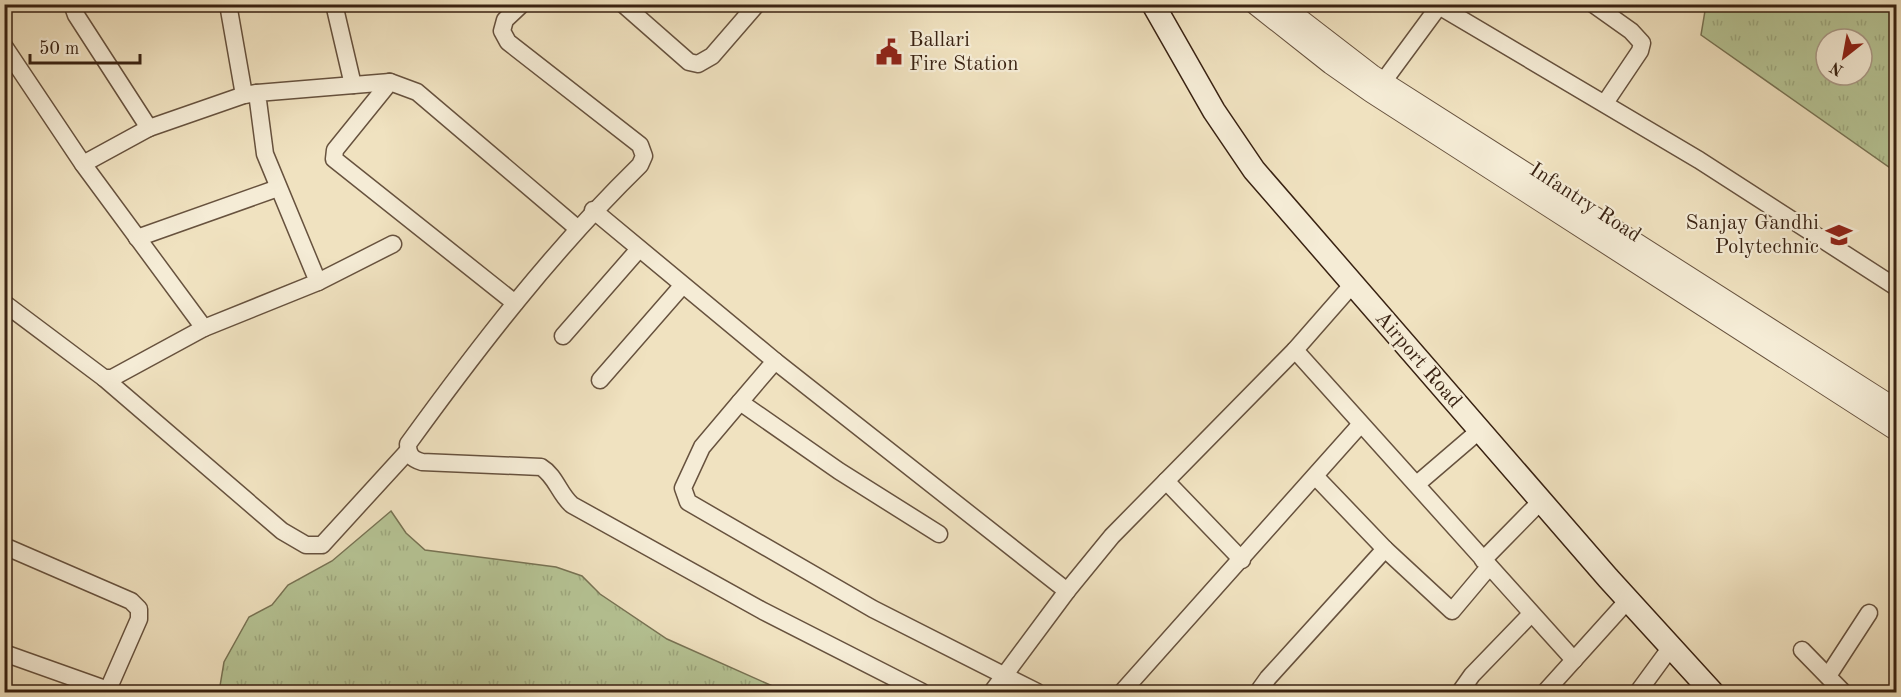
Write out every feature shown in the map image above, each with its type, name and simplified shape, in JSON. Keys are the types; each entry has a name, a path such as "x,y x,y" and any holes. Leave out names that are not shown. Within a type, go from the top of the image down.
{"main road":[{"name":"Airport Road","path":"1154,4 1214,111 1254,170 1541,501 1712,693"}],"street":[{"path":"72,4 76,15 149,128"},
{"path":"334,4 353,85"},
{"path":"522,4 505,20 502,31 508,42 640,145 644,156 640,165 593,210 515,303 408,444 408,451 413,459 422,462 541,468 549,472 565,499 572,505 763,611 922,693"},
{"path":"623,4 689,62 698,64 712,56 757,4"},
{"name":"Infantry Road","path":"1255,4 1331,64 1371,92 1896,430"},
{"name":"Infantry Road","path":"1280,4 1383,82 1896,410"},
{"path":"1593,4 1631,31 1642,44 1640,51 1605,103"},
{"path":"229,5 265,154 318,282"},
{"path":"1383,82 1438,5 1605,103 1890,283 1896,267"},
{"path":"4,46 83,164 204,328"},
{"path":"83,164 149,128 251,94 390,82 417,92 577,228"},
{"path":"390,82 335,150 334,159 515,303"},
{"path":"137,238 278,188"},
{"path":"593,210 775,361 1067,591"},
{"path":"104,378 112,378 204,328 318,282 393,244"},
{"path":"563,336 639,249"},
{"path":"992,693 1067,591 1112,536 1295,350 1352,285"},
{"path":"600,380 682,286"},
{"path":"4,303 104,378 282,531 306,545 322,545 408,451"},
{"path":"1295,350 1360,425 1417,484 1574,660"},
{"path":"775,361 702,447 683,488 688,502 873,609 1005,674 1037,693"},
{"path":"740,402 839,471 939,534"},
{"path":"1122,693 1360,425"},
{"path":"1417,484 1480,430"},
{"path":"1315,476 1385,549 1452,612 1486,564 1541,501"},
{"path":"1166,481 1242,560"},
{"path":"4,546 131,601 139,609 139,619 107,691 4,653"},
{"path":"1258,693 1268,678 1385,549"},
{"path":"1545,693 1628,600"},
{"path":"1828,676 1869,613"},
{"path":"1460,693 1472,675 1531,614"},
{"path":"1638,693 1671,647"},
{"path":"1803,650 1843,693"}],"green space":[{"path":"1706,5 1896,5 1896,172 1701,35"},
{"path":"391,511 406,533 425,550 556,567 582,576 600,594 667,639 786,692 219,692 224,662 249,617 272,605 288,585 332,561"}],"place":[{"name":"Ballari Fire Station","path":"889,52"},
{"name":"Sanjay Gandhi Polytechnic","path":"1839,235"}]}
